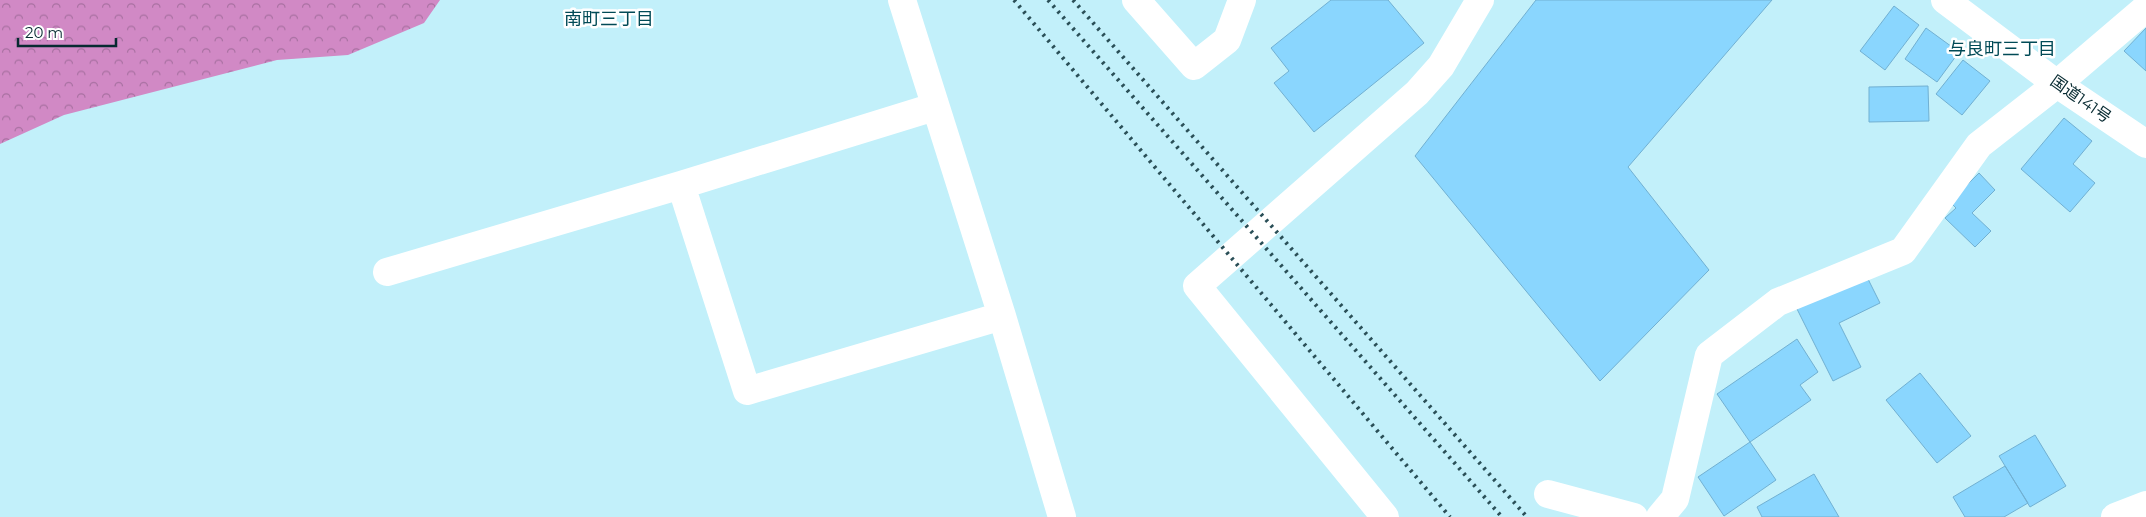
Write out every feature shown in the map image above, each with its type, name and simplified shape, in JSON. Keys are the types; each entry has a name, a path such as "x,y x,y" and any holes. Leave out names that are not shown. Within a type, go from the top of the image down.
{"main road":[{"path":"902,0 934,107 1002,316 1062,517"},
{"path":"1136,0 1194,66 1227,40 1242,0"},
{"path":"1385,517 1197,286 1417,93 1441,66 1480,0"},
{"name":"国道141号","path":"1945,0 2057,84 2146,144"},
{"path":"1660,517 1675,499 1709,355 1778,302 1903,251 1979,145 2057,84 2146,8"},
{"path":"387,272 681,185 934,107"},
{"path":"681,185 747,391 1002,316"},
{"path":"1548,494 1634,517"},
{"path":"2115,517 2146,505"}],"green space":[{"path":"0,0 440,0 424,23 348,55 277,60 64,115 0,144"}],"building":[{"path":"1331,0 1388,0 1424,43 1314,132 1274,83 1289,71 1271,48"},
{"path":"1536,0 1772,0 1628,167 1709,270 1600,381 1415,156"},
{"path":"1894,6 1919,25 1885,70 1860,51"},
{"path":"1926,28 1959,52 1937,82 1905,59"},
{"path":"2146,28 2146,71 2124,51"},
{"path":"1963,60 1990,81 1962,115 1936,94"},
{"path":"1928,86 1929,121 1869,122 1869,87"},
{"path":"2064,118 2092,141 2073,164 2095,183 2070,212 2021,169"},
{"path":"1979,173 1995,190 1972,213 1991,231 1975,247 1945,218 1956,208 1950,202"},
{"path":"1864,271 1880,303 1839,323 1861,367 1833,381 1795,305"},
{"path":"1797,339 1818,372 1800,385 1811,400 1750,442 1717,394"},
{"path":"1920,373 1971,436 1937,463 1886,400"},
{"path":"2035,435 2066,486 2030,507 1999,456"},
{"path":"1750,442 1776,480 1724,516 1698,477"},
{"path":"2005,466 2028,503 2004,517 1965,517 1953,497"},
{"path":"1814,474 1839,517 1762,517 1757,507"}],"railway":[{"path":"1014,0 1450,517"},
{"path":"1048,0 1502,517"},
{"path":"1073,0 1527,517"}],"district":[{"name":"南町三丁目","path":"609,19"},
{"name":"与良町三丁目","path":"2002,49"}]}
